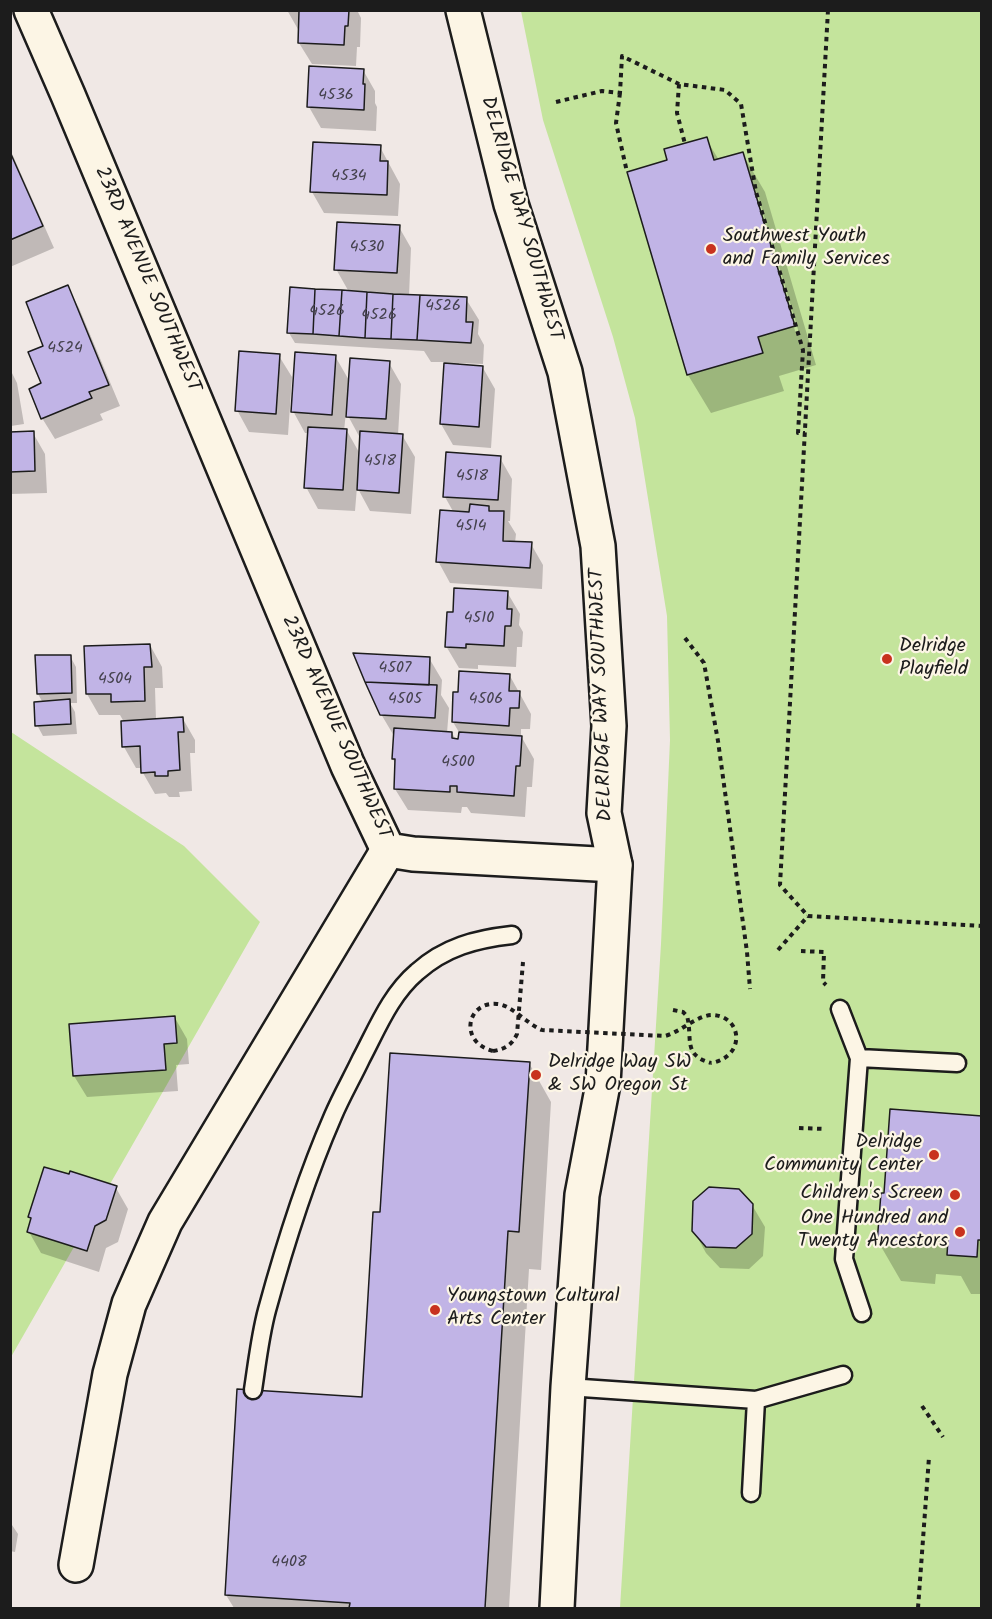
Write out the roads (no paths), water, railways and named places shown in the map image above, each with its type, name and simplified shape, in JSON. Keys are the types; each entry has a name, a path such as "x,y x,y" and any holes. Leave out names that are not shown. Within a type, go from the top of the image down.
{"street":[{"name":"23RD AVENUE SOUTHWEST","path":"31,10 348,766 388,850 165,1222 129,1304 110,1374 76,1565"},
{"name":"DELRIDGE WAY SOUTHWEST","path":"463,10 511,204 565,372 598,546 609,726 604,813 615,865 603,1084 582,1195 568,1387 556,1608"},
{"path":"388,850 413,854 615,865"}],"lane":[{"path":"253,1390 267,1312 311,1170 333,1114 386,1010 398,992 416,973 436,958 459,946 485,938 512,935"},
{"path":"840,1009 859,1058 844,1259 862,1313"},
{"path":"859,1058 957,1063"},
{"path":"568,1387 756,1400 843,1375"},
{"path":"750,1493 756,1400"}],"place":[{"name":"Southwest Youth and Family Services","path":"711,249"},
{"name":"Delridge Playfield","path":"887,659"},
{"name":"Delridge Way SW & SW Oregon St","path":"536,1075"},
{"name":"Delridge Community Center","path":"934,1155"},
{"name":"Children's Screen","path":"955,1195"},
{"name":"One Hundred and Twenty Ancestors","path":"960,1232"},
{"name":"Youngstown Cultural Arts Center","path":"435,1310"}]}
